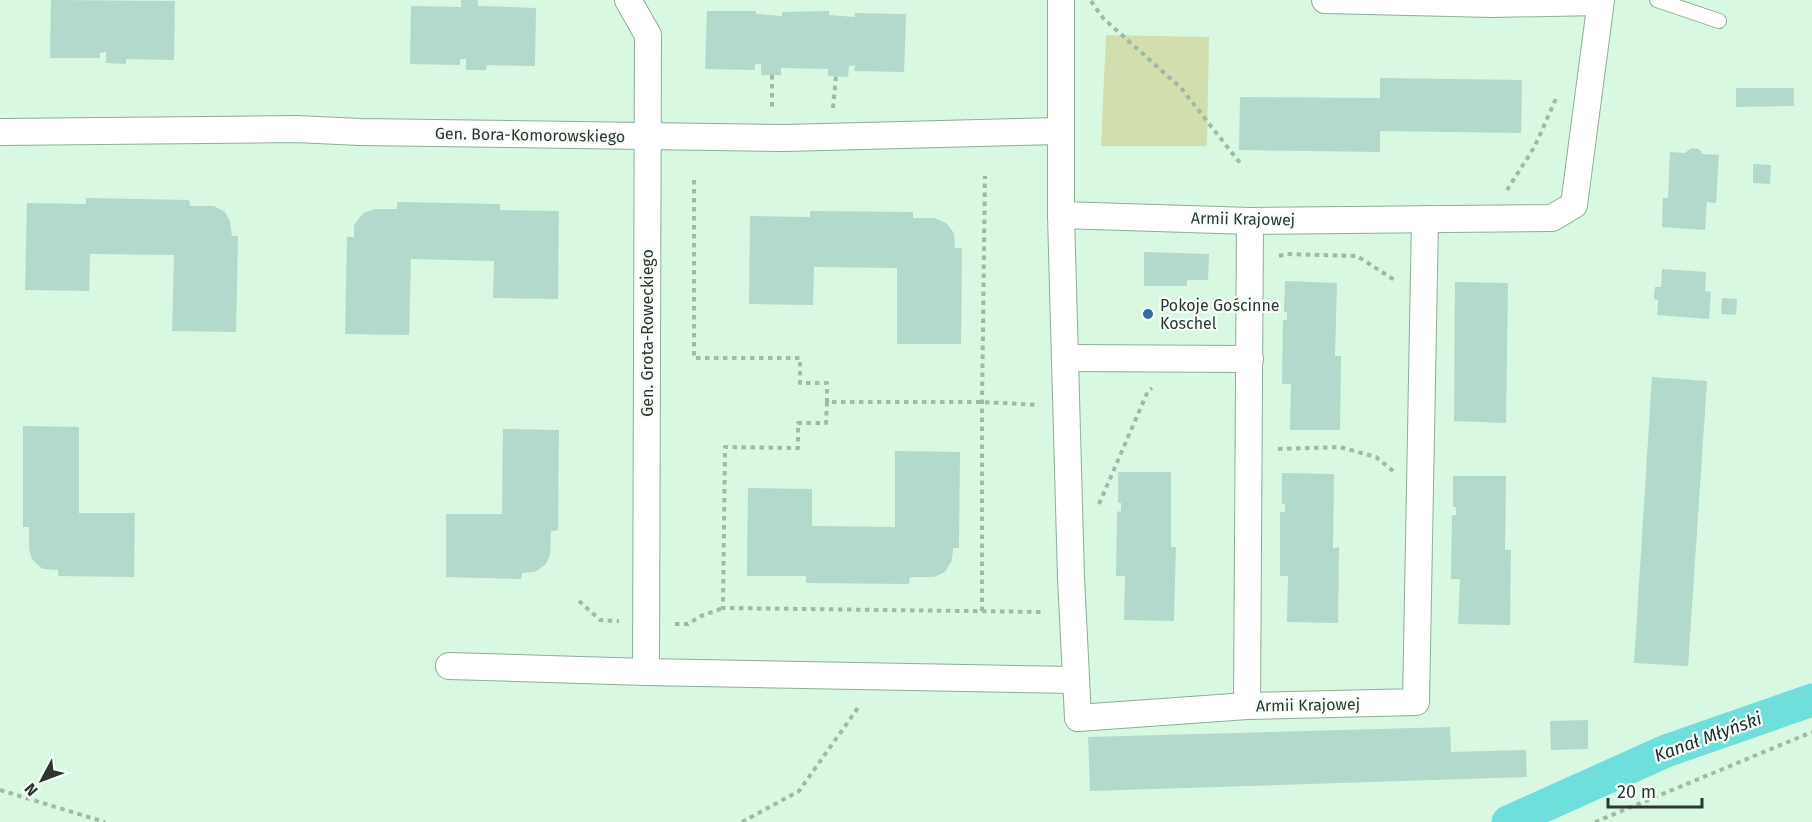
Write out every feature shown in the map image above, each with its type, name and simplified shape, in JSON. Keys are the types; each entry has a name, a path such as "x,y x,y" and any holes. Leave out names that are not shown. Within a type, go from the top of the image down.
{"street":[{"name":"Gen. Grota-Roweckiego","path":"628,0 648,35 646,672"},
{"name":"Armii Krajowej","path":"1061,0 1061,215 1078,718 1247,706 1416,702 1425,219"},
{"path":"1325,0 1492,4 1601,1"},
{"name":"Armii Krajowej","path":"1061,215 1250,220 1552,218 1574,205 1601,1"},
{"name":"Gen. Bora-Komorowskiego","path":"0,132 296,129 360,132 785,138 1060,131"},
{"path":"1247,706 1250,220"},
{"path":"1065,358 1250,359"},
{"path":"449,666 1076,680"}],"lane":[{"path":"1657,0 1719,21"}],"path":[{"path":"1090,0 1103,18 1181,88 1240,163"},
{"path":"772,75 772,108"},
{"path":"833,109 836,76"},
{"path":"1489,219 1535,146"},
{"path":"982,612 985,176"},
{"path":"694,180 694,358 800,358 800,383 827,383 826,423 798,423 798,448 725,447 723,608"},
{"path":"1275,256 1286,254 1357,256 1424,299"},
{"path":"1098,506 1148,392 1183,359"},
{"path":"827,402 982,402 1066,406"},
{"path":"1273,449 1340,447 1359,451 1376,457 1420,495"},
{"path":"579,602 600,620 614,621"},
{"path":"688,624 701,616 723,608 1073,612"},
{"path":"742,822 799,790 880,676"},
{"path":"1595,822 1812,732"},
{"path":"0,790 105,822"}],"green space":[{"path":"1106,35 1209,37 1207,146 1101,146"}],"building":[{"path":"51,0 175,1 174,60 126,59 126,64 106,63 106,52 100,53 100,58 50,58"},
{"path":"461,0 478,0 478,6 536,8 535,66 487,65 486,70 466,70 466,59 460,59 460,65 410,64 411,6 461,7"},
{"path":"707,11 756,11 756,14 782,16 782,12 829,11 829,15 855,17 855,13 906,14 904,72 854,71 855,65 849,66 848,77 828,76 828,69 781,68 781,75 761,75 761,64 755,64 755,70 705,69"},
{"path":"1380,78 1522,80 1521,133 1380,131 1380,152 1239,150 1240,97 1380,98"},
{"path":"1736,88 1794,88 1794,106 1736,107"},
{"path":"1691,148 1699,149 1703,154 1719,155 1716,203 1707,202 1705,230 1662,227 1663,198 1668,198 1670,152 1685,153"},
{"path":"1753,164 1771,165 1770,184 1753,183"},
{"path":"86,198 189,200 190,206 214,206 225,212 230,221 232,236 238,236 236,332 172,331 174,255 90,254 89,291 25,290 27,203 86,204"},
{"path":"397,202 500,204 500,210 559,211 558,299 493,298 494,261 411,259 409,335 345,334 347,237 354,237 354,225 363,213 375,209 397,209"},
{"path":"810,211 913,212 913,218 934,218 946,223 954,233 955,248 962,248 961,344 897,344 897,268 814,267 813,305 749,304 750,216 810,217"},
{"path":"1144,252 1209,254 1208,280 1187,280 1187,286 1144,286"},
{"path":"1662,269 1706,272 1705,291 1711,292 1709,319 1657,315 1658,300 1654,299 1655,287 1661,287"},
{"path":"1285,281 1337,283 1335,356 1341,356 1340,430 1290,430 1291,384 1282,384 1283,320 1287,320 1287,312 1284,312"},
{"path":"1455,282 1508,283 1506,423 1454,421"},
{"path":"1722,298 1737,299 1736,315 1721,314"},
{"path":"1652,377 1707,381 1688,666 1634,663"},
{"path":"23,426 79,427 79,513 135,513 134,577 58,576 58,570 44,569 32,559 29,549 29,527 23,527"},
{"path":"503,429 559,430 558,530 551,531 550,555 546,564 534,572 522,573 521,579 446,577 446,514 502,514"},
{"path":"895,451 960,452 959,548 953,548 952,560 945,572 934,577 910,577 909,584 806,583 806,576 747,576 748,488 812,489 812,526 895,527"},
{"path":"1118,472 1171,472 1171,547 1176,547 1174,621 1124,620 1125,576 1116,576 1117,512 1121,511 1121,503 1118,503"},
{"path":"1282,473 1334,474 1333,548 1339,547 1338,623 1287,622 1288,576 1280,576 1280,512 1285,512 1285,504 1282,504"},
{"path":"1453,476 1506,476 1505,550 1511,550 1510,625 1458,624 1460,579 1451,579 1452,515 1456,515 1456,507 1453,507"},
{"path":"1588,720 1588,749 1551,750 1550,721"},
{"path":"1450,727 1451,752 1526,750 1527,777 1090,791 1088,737"}],"waterway":[{"name":"Kanał Młyński","path":"1508,822 1666,751 1812,700"}],"place":[{"name":"Pokoje Gościnne Koschel","path":"1148,314"}]}
